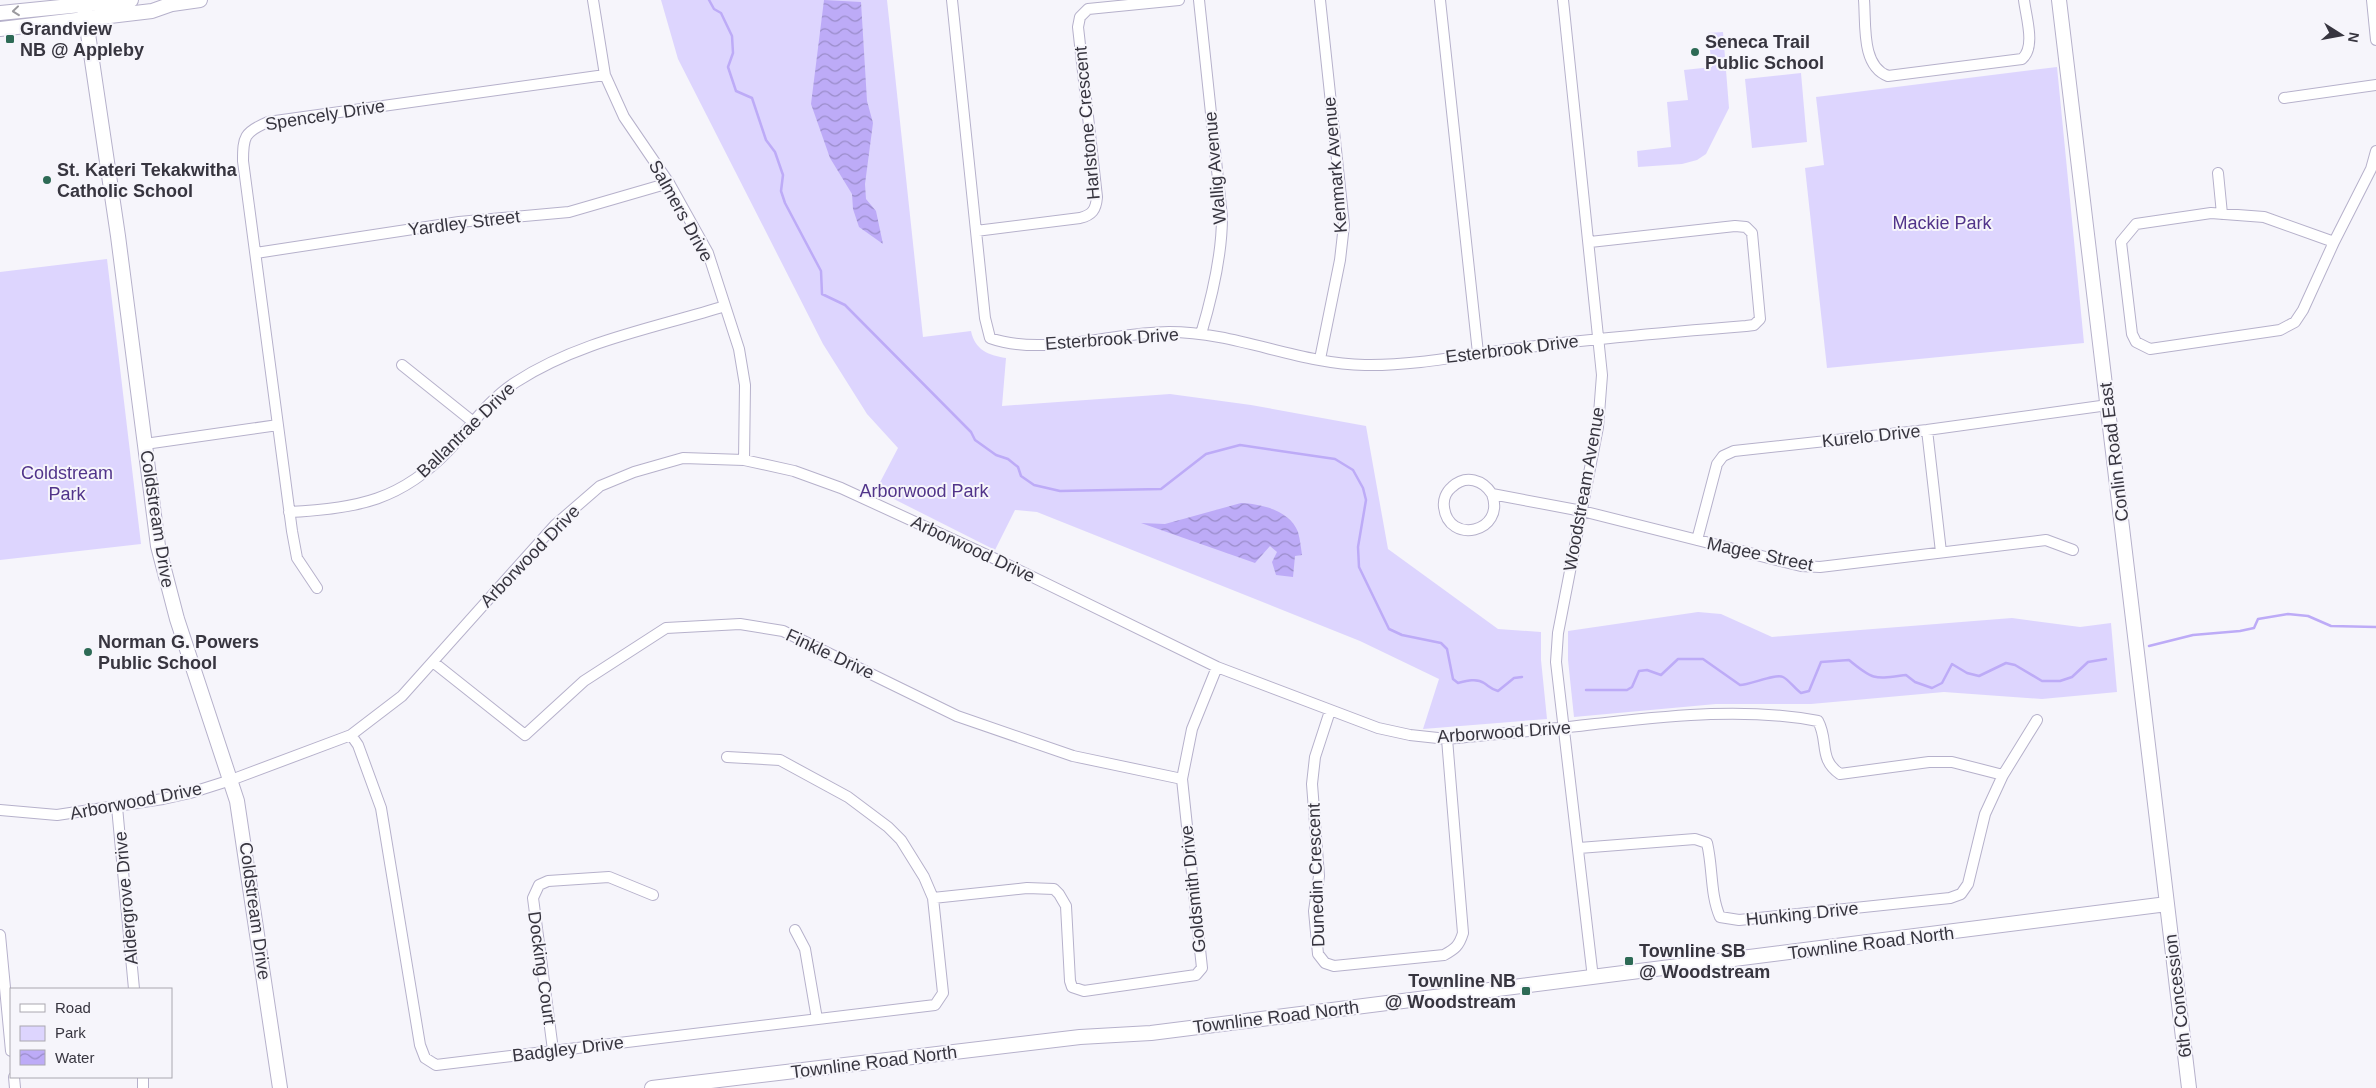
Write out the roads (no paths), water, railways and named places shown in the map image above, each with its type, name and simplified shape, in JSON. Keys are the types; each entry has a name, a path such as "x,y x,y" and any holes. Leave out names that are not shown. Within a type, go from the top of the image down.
{"street":[{"path":"0,29 84,8 131,0"},
{"path":"156,0 172,4"},
{"path":"0,13 84,8 152,10 172,4 200,0"},
{"name":"Salmers Drive","path":"593,0 605,75 624,117 669,182 708,253 740,349 745,385 744,460"},
{"name":"Esterbrook Drive","path":"952,0 985,318 990,338 1001,342 1033,344 1162,332 1202,334 1320,358 1379,365 1599,338 1754,325 1760,319 1752,233 1746,227 1735,226 1590,242"},
{"name":"Harlstone Crescent","path":"976,231 1080,218 1089,216 1094,211 1097,197 1078,27 1080,17 1088,10 1179,0"},
{"name":"Wallig Avenue","path":"1199,0 1222,224 1209,307 1202,334"},
{"name":"Kenmark Avenue","path":"1320,0 1344,225 1340,260 1320,358"},
{"path":"1440,0 1478,353"},
{"name":"Woodstream Avenue","path":"1564,0 1602,375 1598,427 1558,633 1556,662 1593,978"},
{"path":"1864,0 1870,58 1880,73 1888,76 2022,59 2027,55 2029,47 2024,0"},
{"name":"Conlin Road East","path":"2059,0 2167,904"},
{"path":"2372,0 2376,40"},
{"name":"Coldstream Drive","path":"84,8 118,236 158,546 169,593 231,780 242,823 280,1088"},
{"name":"Spencely Drive","path":"317,588 297,558 243,161 243,141 251,129 268,122 605,75"},
{"path":"2284,98 2376,86"},
{"path":"2334,242 2264,216 2211,213 2136,224 2121,242 2132,334 2136,342 2150,349 2280,330 2295,322 2303,310 2334,242 2371,169 2376,151"},
{"path":"2218,173 2222,214"},
{"name":"Yardley Street","path":"256,253 459,222 569,212 669,182"},
{"name":"Ballantrae Drive","path":"290,512 359,504 402,489 430,468 451,448 472,421 515,382 556,360 627,334 725,306"},
{"path":"402,365 472,421"},
{"name":"Kurelo Drive","path":"1697,540 1717,464 1723,456 1734,451 1927,430 2108,405"},
{"path":"145,444 278,425"},
{"path":"1927,430 1942,552"},
{"name":"Arborwood Drive","path":"0,810 57,815 190,794 351,736 402,696 555,525 600,486 634,472 683,458 744,460 794,471 842,488 1002,562 1217,667 1378,728 1410,735 1447,739 1682,715 1734,713 1818,720 1822,727 1826,759 1831,768 1840,774 1929,762 1952,762 2003,775"},
{"path":"1464,480 1480,482 1492,494 1494,508 1491,518 1486,525 1478,529 1462,530 1448,519 1444,504 1446,496 1456,483 1464,480"},
{"name":"Magee Street","path":"1492,494 1582,511 1801,566 1820,567 2046,540 2074,550"},
{"name":"Finkle Drive","path":"432,662 525,735 584,681 666,628 740,624 783,631 957,716 1074,756 1182,780"},
{"name":"Goldsmith Drive","path":"933,898 1027,888 1054,889 1066,906 1070,981 1072,987 1084,991 1196,974 1202,968 1182,780 1192,729 1217,667"},
{"name":"Dunedin Crescent","path":"1330,710 1315,757 1312,784 1319,876 1314,911 1318,954 1325,963 1334,966 1444,955 1456,949 1459,944 1463,933 1447,739"},
{"path":"2003,775 2038,720"},
{"name":"Badgley Drive","path":"351,736 358,745 381,808 420,1045 425,1058 436,1065 935,1005 940,1000 943,993 933,898 924,877 901,840 888,827 848,797 780,760 727,757"},
{"name":"Hunking Drive","path":"1579,848 1695,839 1707,843 1715,904 1720,917 1739,920 1950,898 1961,894 1968,884 1985,814 2003,775"},
{"name":"Aldergrove Drive","path":"117,807 134,988"},
{"name":"Docking Court","path":"553,1050 533,898 539,885 548,881 608,877 653,895"},
{"name":"Townline Road North","path":"652,1088 1080,1037 1151,1033 2167,904"},
{"name":"6th Concession","path":"2167,904 2188,1088"},
{"path":"795,930 805,949 817,1019"},
{"path":"0,934 10,1040"}],"water":[{"path":"824,0 861,2 867,101 873,123 865,184 866,199 876,211 883,244 859,227 853,209 852,194 830,158 811,104"},
{"path":"1241,503 1266,507 1282,513 1294,524 1299,535 1302,555 1295,556 1293,577 1276,575 1272,562 1277,552 1270,546 1255,563 1141,523 1165,524"}],"waterway":[{"path":"709,0 714,9 721,13 732,36 733,53 728,67 736,91 752,98 766,140 775,152 783,175 781,191 785,203 821,271 822,294 845,305 971,432 975,440 996,455 1008,459 1018,467 1021,476 1034,485 1060,491 1161,489 1206,454 1240,445 1335,459 1353,470 1363,488 1366,500 1358,547 1359,567 1389,629 1402,635 1441,643 1447,649 1453,679 1458,683 1471,680 1481,681 1498,691 1514,678 1522,677"},
{"path":"2149,646 2193,635 2254,628 2258,619 2288,614 2308,616 2331,626 2376,627"},
{"path":"1586,690 1627,690 1632,687 1639,671 1647,670 1661,675 1678,659 1703,659 1740,685 1780,676 1788,680 1801,693 1809,691 1821,662 1849,660 1864,672 1875,677 1906,675 1915,682 1932,688 1942,683 1952,664 1967,673 1979,676 2006,663 2015,665 2042,681 2060,681 2072,677 2088,662 2106,659"}],"place":[{"name":"Grandview NB @ Appleby","path":"10,39"},
{"name":"Seneca Trail Public School","path":"1695,52"},
{"name":"St. Kateri Tekakwitha Catholic School","path":"47,180"},
{"name":"Norman G. Powers Public School","path":"88,652"},
{"name":"Townline SB @ Woodstream","path":"1629,961"},
{"name":"Townline NB @ Woodstream","path":"1526,991"}],"park label":[{"name":"Mackie Park","path":"1942,223"},
{"name":"Coldstream Park","path":"67,483"},
{"name":"Arborwood Park","path":"924,491"}]}
